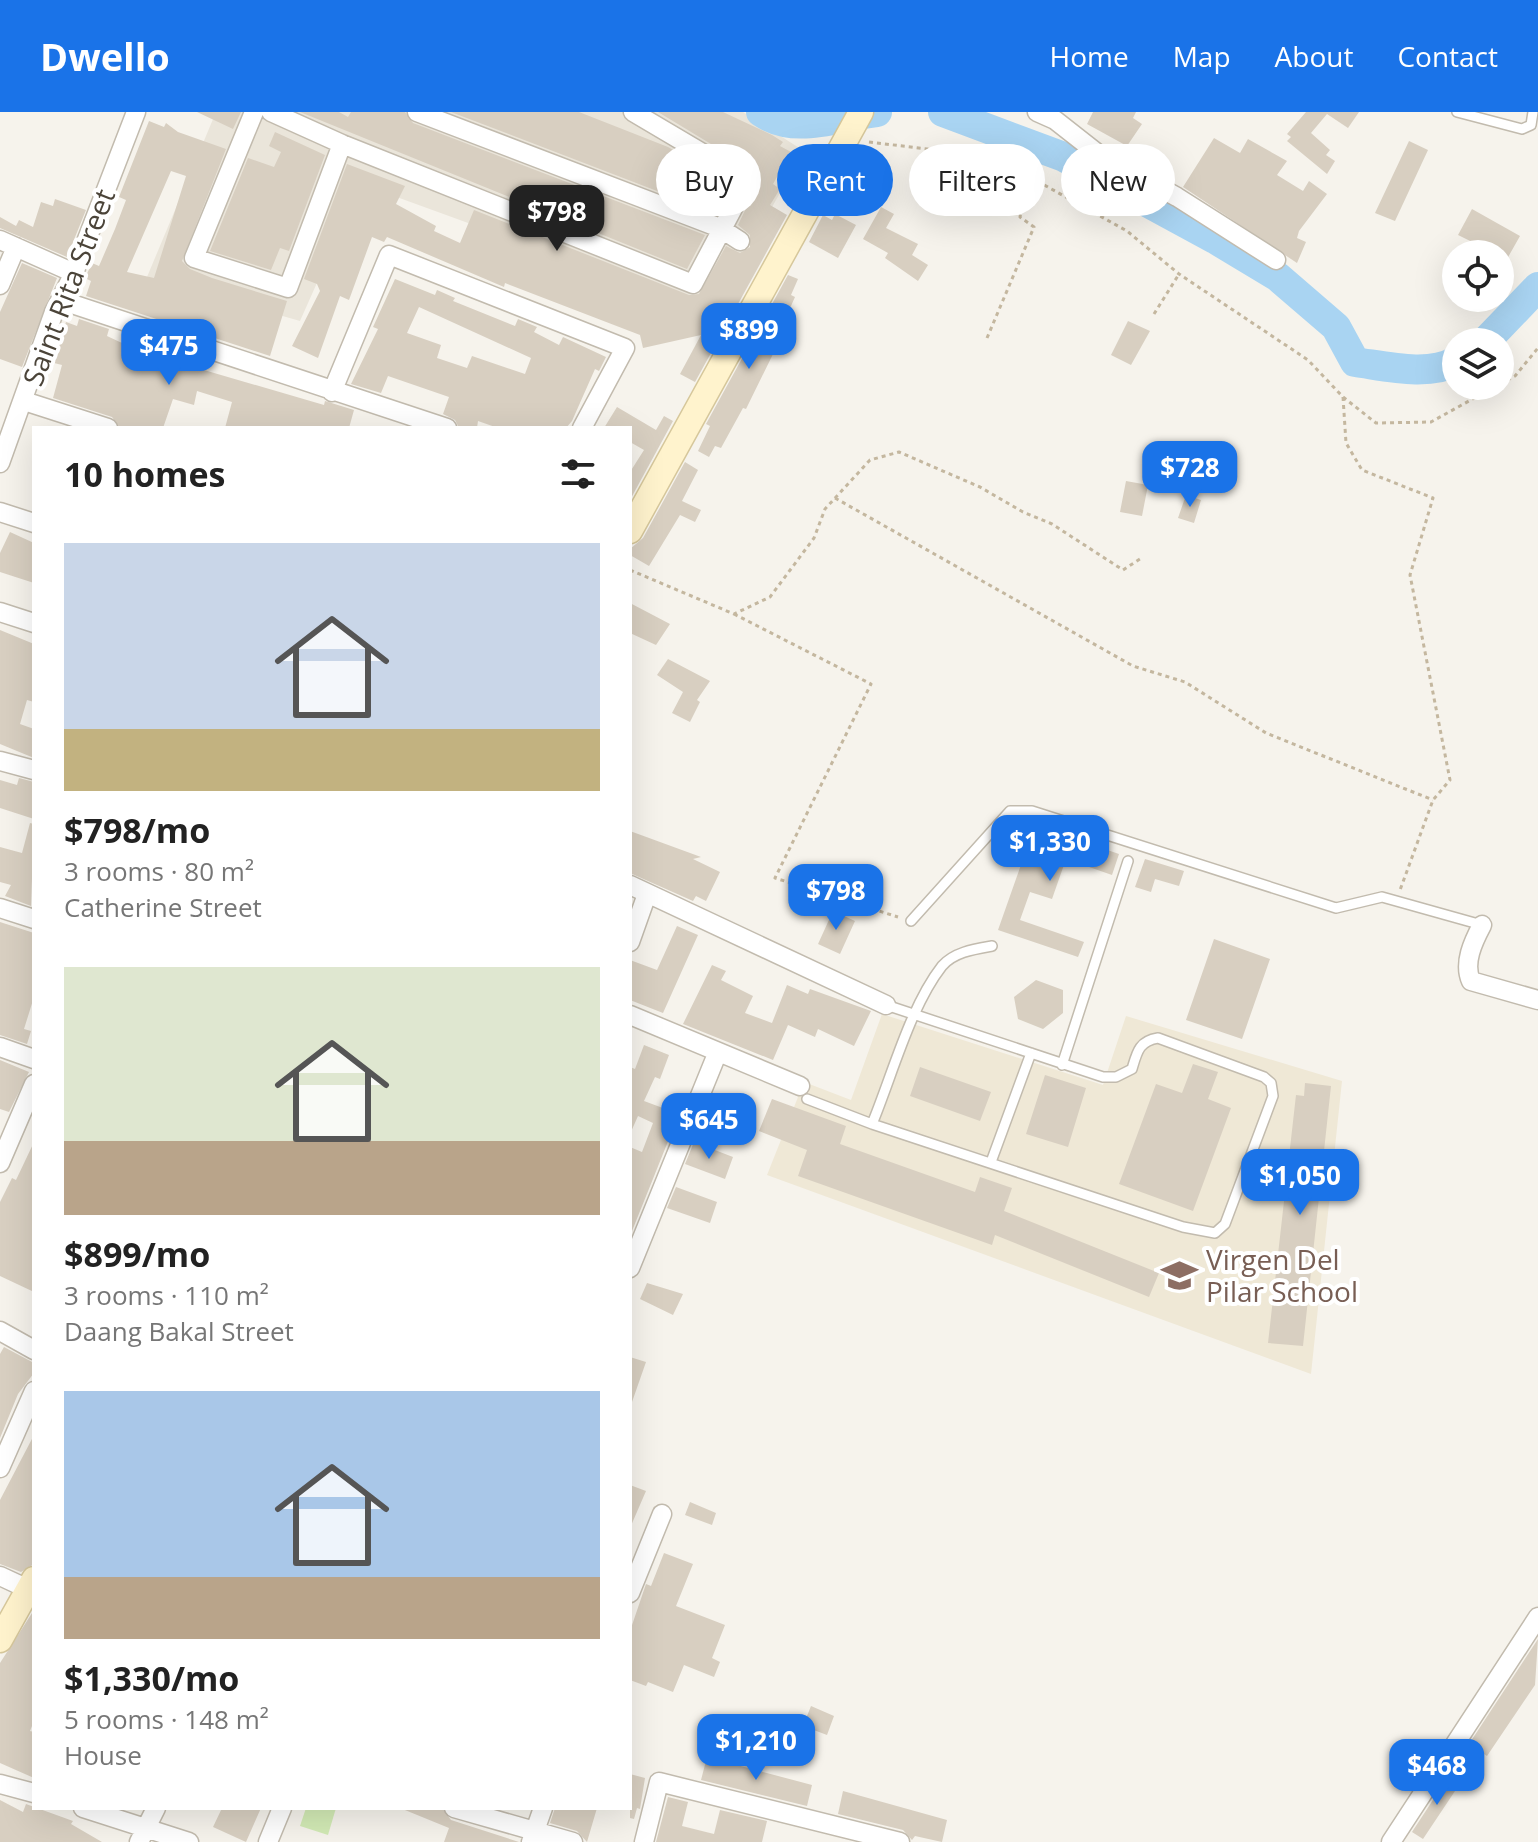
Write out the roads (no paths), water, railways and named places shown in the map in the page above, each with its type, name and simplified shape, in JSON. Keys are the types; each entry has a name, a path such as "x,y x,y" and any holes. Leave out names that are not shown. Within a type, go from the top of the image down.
{"street":[{"name":"Saint Rita Street","path":"0,463 60,300 74,273 136,112"},
{"path":"254,112 194,258 288,288 342,144"},
{"path":"271,112 342,144 693,284 748,180 633,112"},
{"path":"417,112 720,228 740,241"},
{"path":"632,527 861,112"},
{"path":"1037,112 1055,120 1097,153 1177,197 1276,260"},
{"path":"1,281 8,243 74,273"},
{"path":"332,392 389,255 625,348 583,426"},
{"path":"60,300 441,426"},
{"path":"24,401 102,426"},
{"path":"0,512 32,522"},
{"path":"0,612 32,622"},
{"path":"0,761 32,769"},
{"path":"632,886 886,1005"},
{"path":"632,936 647,894"},
{"path":"0,908 32,918"},
{"path":"1482,925 1471,947 1468,976 1471,981 1538,1000"},
{"path":"632,1016 804,1092"},
{"path":"0,1047 32,1058"},
{"path":"632,1263 717,1054"},
{"path":"0,1163 32,1089"},
{"path":"0,1331 32,1349"},
{"path":"2,1460 32,1395"},
{"path":"632,1588 662,1514"},
{"path":"0,1576 31,1584 0,1640"},
{"path":"1391,1842 1538,1617"},
{"path":"644,1842 659,1782 900,1842"},
{"path":"2,1789 32,1793"},
{"path":"87,1810 143,1835 189,1842"},
{"path":"143,1835 155,1810"},
{"path":"268,1842 281,1810"},
{"path":"459,1810 532,1837 573,1842"},
{"path":"532,1837 542,1810"}],"lane":[{"path":"1457,112 1522,129 1531,125 1533,112"},
{"path":"911,921 1010,811 1032,811 1336,908 1382,897 1482,925"},
{"path":"1062,1065 1128,861"},
{"path":"872,1124 915,1016 943,964 965,951 992,946"},
{"path":"804,1092 872,1124 1183,1227 1215,1233 1225,1224 1273,1096 1271,1083 1264,1077 1158,1038 1147,1040 1139,1047 1132,1069 1116,1077 1103,1077 886,1005"},
{"path":"991,1162 1031,1053"}],"waterway":[{"path":"761,112 774,119 803,124 877,112"},
{"path":"943,112 1064,157 1278,277 1336,327 1355,362 1393,368 1442,366"},
{"path":"1498,328 1538,287"}],"place":[{"name":"Virgen Del Pilar School","path":"1180,1275"}]}
